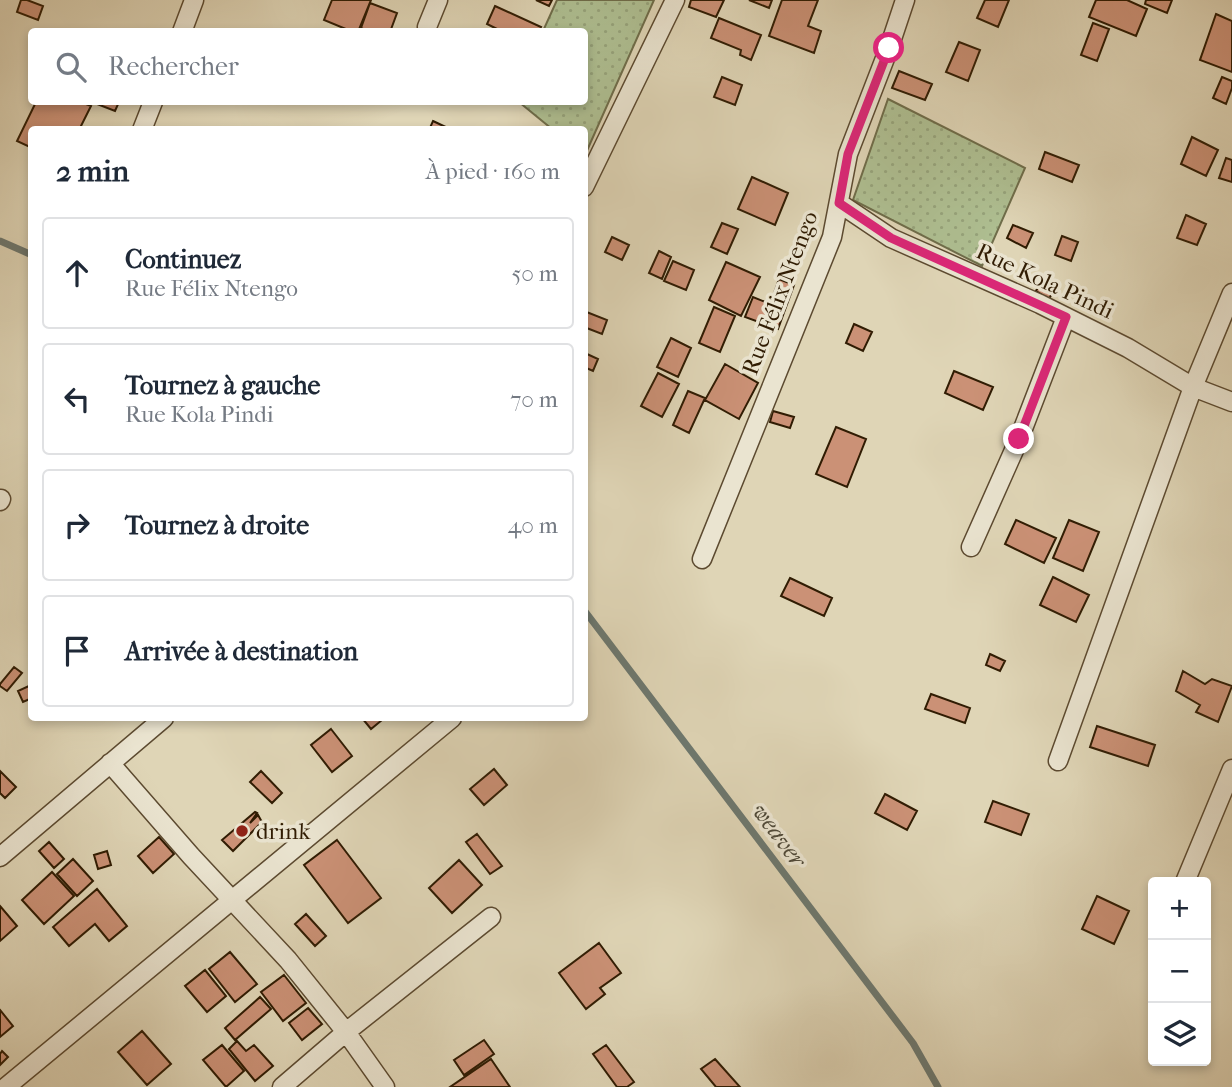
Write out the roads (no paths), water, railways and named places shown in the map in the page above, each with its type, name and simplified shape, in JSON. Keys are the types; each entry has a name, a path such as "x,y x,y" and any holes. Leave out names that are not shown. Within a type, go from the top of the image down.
{"street":[{"path":"184,28 194,0"},
{"path":"427,27 438,0"},
{"path":"588,179 675,0"},
{"name":"Rue Félix Ntengo","path":"702,559 832,236 848,154 905,0"},
{"path":"144,126 152,105"},
{"name":"Rue Kola Pindi","path":"839,203 891,238 1066,317 1128,348 1193,387 1232,402"},
{"path":"1058,761 1193,387 1232,293"},
{"path":"971,547 1019,439 1066,317"},
{"path":"0,857 160,721"},
{"path":"6,1087 448,721"},
{"path":"110,763 288,960 346,1032 385,1087"},
{"path":"1187,877 1232,769"},
{"path":"282,1087 346,1032 491,917"}],"waterway":[{"name":"weaver","path":"0,241 28,253"},
{"name":"weaver","path":"588,615 913,1043 938,1087"}],"place":[{"name":"drink","path":"242,831"}]}
